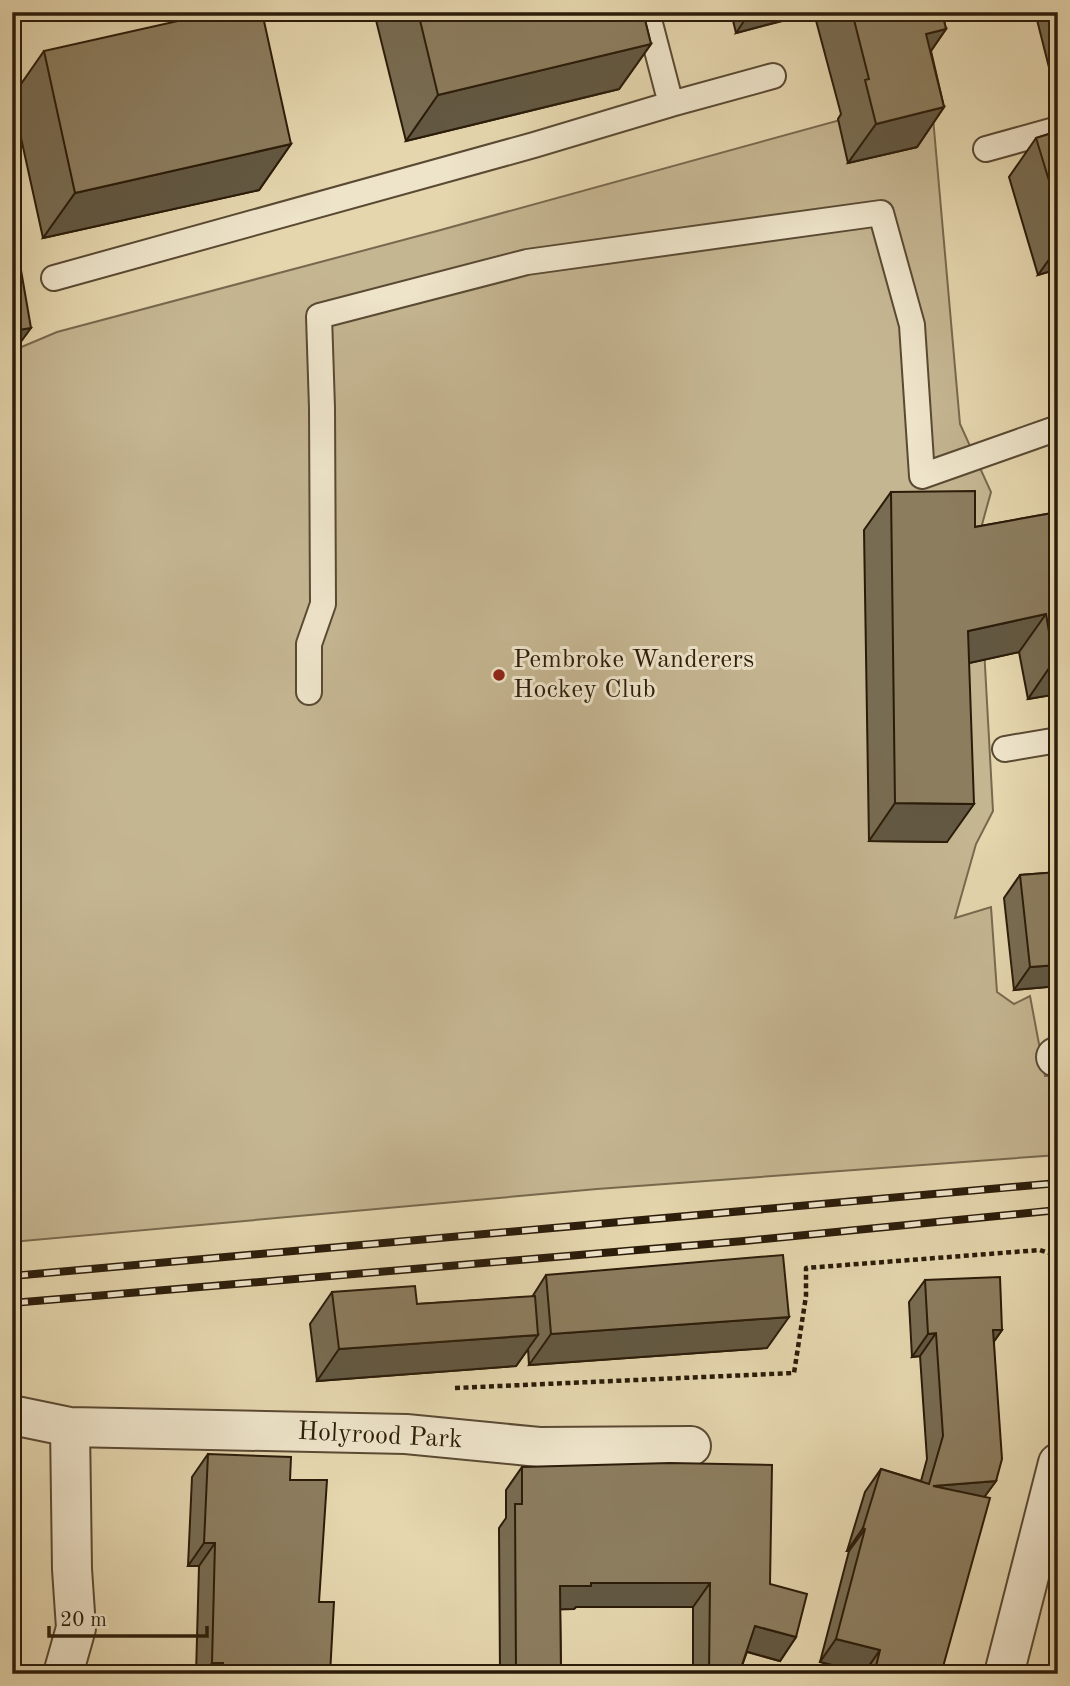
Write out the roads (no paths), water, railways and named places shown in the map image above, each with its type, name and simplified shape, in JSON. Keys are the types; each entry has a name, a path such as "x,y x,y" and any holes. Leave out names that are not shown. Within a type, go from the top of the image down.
{"street":[{"name":"Holyrood Park","path":"12,1415 70,1427 142,1426 406,1434 539,1447 691,1446"},
{"path":"63,1674 76,1628 72,1569 70,1427"},
{"path":"1004,1674 1058,1464"}],"lane":[{"path":"647,12 671,104"},
{"path":"54,278 521,149 773,76"},
{"path":"986,149 1058,129"},
{"path":"309,692 309,643 323,604 319,316 527,262 881,213 912,325 922,476 1058,428"},
{"path":"1005,749 1058,740"}],"railway":[{"path":"12,1276 1058,1183"},
{"path":"12,1303 744,1241 1058,1210"}],"place":[{"name":"Pembroke Wanderers Hockey Club","path":"499,675"}]}
